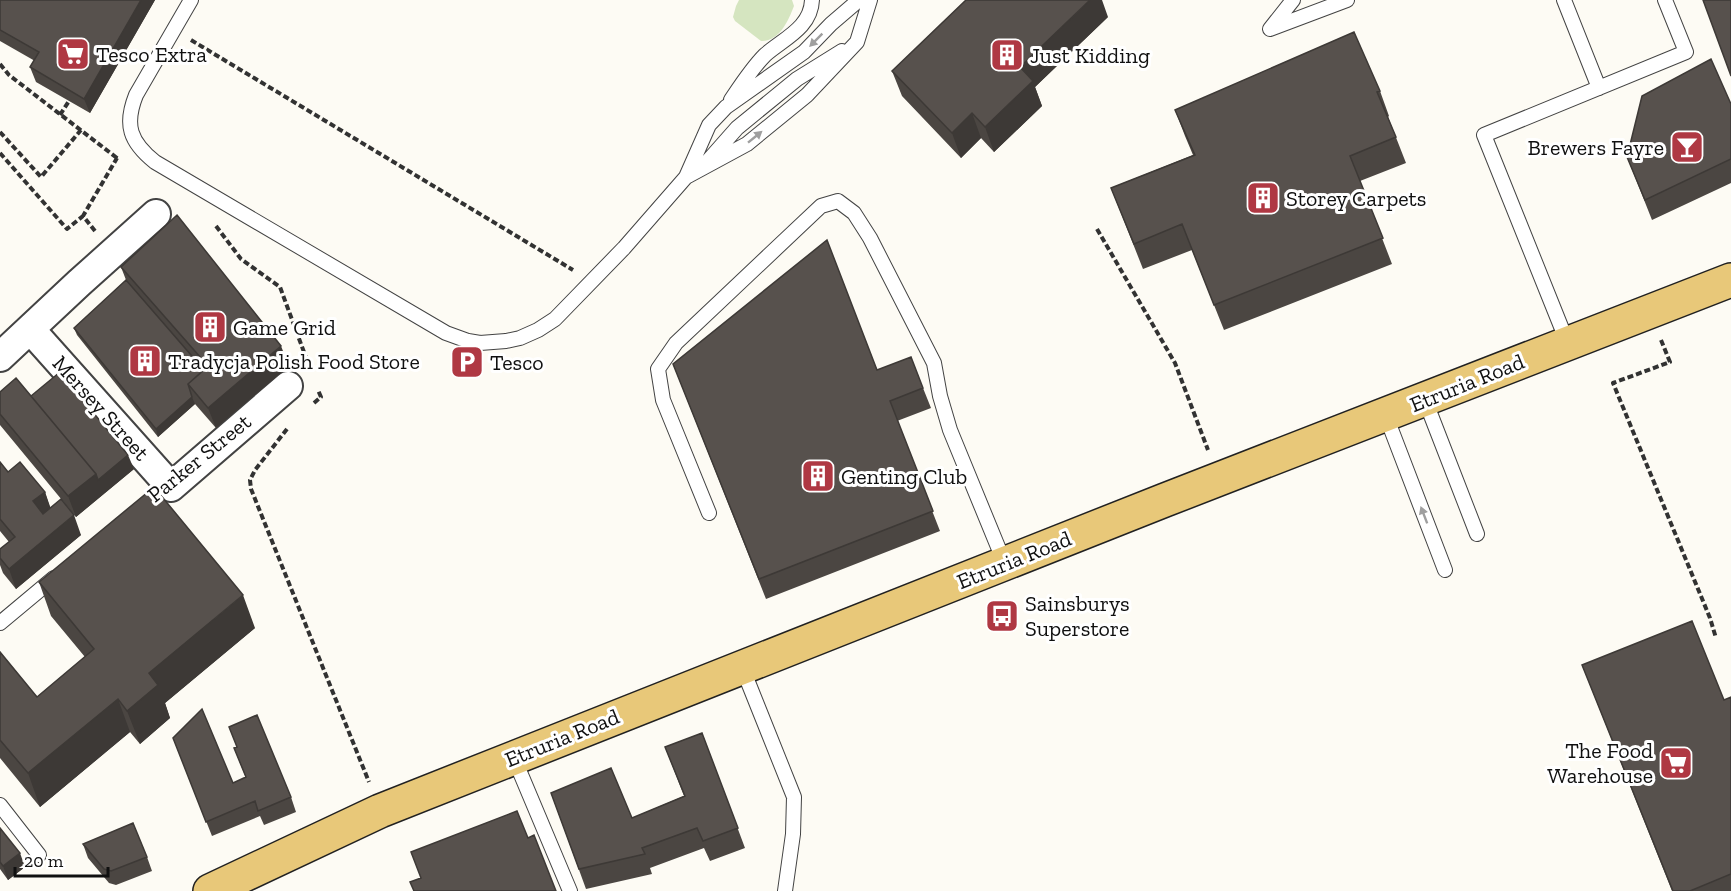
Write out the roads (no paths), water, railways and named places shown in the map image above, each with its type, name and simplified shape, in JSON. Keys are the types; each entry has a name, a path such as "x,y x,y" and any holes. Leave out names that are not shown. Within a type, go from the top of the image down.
{"main road":[{"name":"Etruria Road","path":"1650,312 1731,263"},
{"name":"Etruria Road","path":"210,891 380,811 1219,479 1731,280"}],"street":[{"path":"0,357 156,214"},
{"name":"Mersey Street","path":"30,329 163,491"},
{"name":"Parker Street","path":"163,491 288,386"}],"lane":[{"path":"191,0 136,95 130,111 133,136 145,154 446,333 468,341 492,343 520,338 555,319 624,248 686,177 709,125 726,107 746,77 765,56 799,28 807,18 812,7 812,0"},
{"path":"726,107 804,52 859,0"},
{"path":"686,177 747,144 807,95 857,42 870,0"},
{"path":"1293,0 1270,29 1347,0"},
{"path":"1564,0 1599,88"},
{"path":"1568,344 1484,135 1686,52 1665,0"},
{"path":"709,513 663,400 658,369 676,343 812,214 821,207 838,201 854,213 870,238 934,363 940,396 950,430 1005,564"},
{"path":"1425,400 1477,534"},
{"path":"1386,416 1445,570"},
{"path":"0,623 61,572"},
{"path":"742,667 794,797 793,834 785,891"},
{"path":"514,758 570,891"},
{"path":"0,805 39,855"}],"place":[{"name":"Tesco Extra","path":"73,54"},
{"name":"Just Kidding","path":"1007,55"},
{"name":"Brewers Fayre","path":"1687,147"},
{"name":"Storey Carpets","path":"1263,198"},
{"name":"Game Grid","path":"210,327"},
{"name":"Tradycja Polish Food Store","path":"145,361"},
{"name":"Tesco","path":"467,362"},
{"name":"Genting Club","path":"818,476"},
{"name":"Sainsburys Superstore","path":"1002,616"},
{"name":"The Food Warehouse","path":"1676,763"}]}
